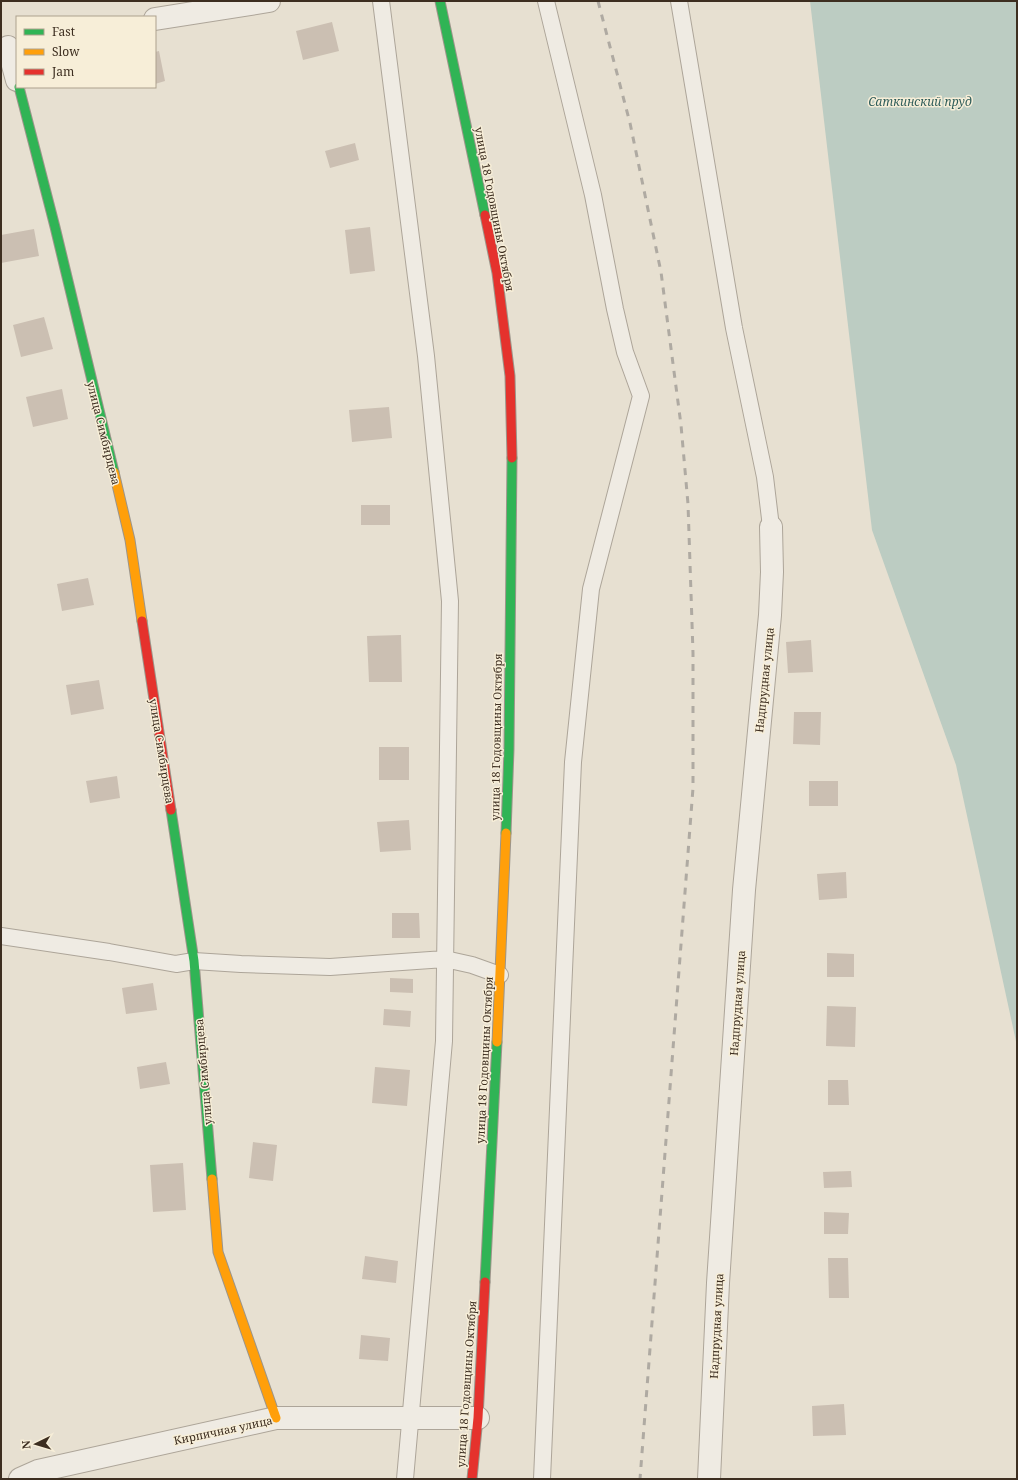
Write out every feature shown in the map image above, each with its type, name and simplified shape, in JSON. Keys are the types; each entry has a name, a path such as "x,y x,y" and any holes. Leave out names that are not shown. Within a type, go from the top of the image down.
{"main road":[{"name":"улица 18 Годовщины Октября","path":"440,1 497,273 510,376 512,546 509,749 500,975 478,1418 472,1479"},
{"name":"улица Симбирцева","path":"19,88 55,227 130,540 194,961 218,1252 276,1418"}],"street":[{"path":"156,19 269,1"},
{"path":"9,47 16,76"},
{"name":"Надпрудная улица","path":"709,1479 718,1283 744,890 770,616 772,572 771,527"},
{"name":"Кирпичная улица","path":"20,1479 38,1471 276,1418 478,1418"}],"lane":[{"path":"381,1 426,356 450,601 444,1041 405,1479"},
{"path":"542,1479 574,762 591,589 641,396 625,352 615,309 593,195 546,1"},
{"path":"679,1 734,328 765,477 771,527"},
{"path":"1,936 109,952 176,964 194,961 330,967 445,959 472,965 500,975"}],"water":[{"name":"Саткинский пруд","path":"810,1 1017,1 1017,1046 956,765 872,530"}],"building":[{"path":"332,22 339,51 303,60 296,31"},
{"path":"159,51 165,81 156,84 156,52"},
{"path":"355,143 359,160 330,168 325,151"},
{"path":"370,227 375,271 350,274 345,230"},
{"path":"34,229 39,256 1,263 1,235"},
{"path":"44,317 53,349 21,357 13,325"},
{"path":"62,389 68,419 33,427 26,397"},
{"path":"389,407 392,438 352,442 349,410"},
{"path":"361,505 390,505 390,525 361,525"},
{"path":"88,578 94,605 62,611 57,584"},
{"path":"401,635 402,682 369,682 367,636"},
{"path":"811,640 813,672 788,673 786,642"},
{"path":"99,680 104,709 71,715 66,685"},
{"path":"794,712 821,712 820,745 793,744"},
{"path":"379,747 409,747 409,780 379,780"},
{"path":"117,776 120,798 90,803 86,781"},
{"path":"809,781 838,781 838,806 809,806"},
{"path":"409,820 411,850 380,852 377,822"},
{"path":"846,872 847,898 819,900 817,874"},
{"path":"392,913 419,913 420,938 392,938"},
{"path":"827,953 854,954 854,977 827,977"},
{"path":"390,978 413,979 413,993 390,992"},
{"path":"153,983 157,1010 126,1014 122,988"},
{"path":"827,1006 856,1007 855,1047 826,1046"},
{"path":"384,1009 411,1011 410,1027 383,1025"},
{"path":"166,1062 170,1084 140,1089 137,1067"},
{"path":"375,1067 410,1070 407,1106 372,1103"},
{"path":"828,1080 848,1080 849,1105 828,1105"},
{"path":"253,1142 277,1145 273,1181 249,1178"},
{"path":"183,1163 186,1210 153,1212 150,1165"},
{"path":"851,1171 852,1187 824,1188 823,1172"},
{"path":"824,1212 849,1213 848,1234 824,1234"},
{"path":"365,1256 398,1261 396,1283 362,1279"},
{"path":"828,1258 848,1258 849,1298 829,1298"},
{"path":"361,1335 390,1338 388,1361 359,1359"},
{"path":"844,1404 846,1435 813,1436 812,1406"}],"railway":[{"path":"598,1 630,123 661,272 681,425 688,504 693,653 693,788 640,1479"}],"traffic: fast":[{"path":"440,1 485,215"},
{"path":"19,88 55,227 114,472"},
{"path":"506,833 509,749 512,458"},
{"path":"171,810 194,961 212,1179"},
{"path":"485,1282 497,1042"}],"traffic: slow":[{"path":"114,472 130,540 142,621"},
{"path":"497,1042 506,833"},
{"path":"212,1179 218,1252 276,1418"}],"traffic: jam":[{"path":"485,215 497,273 510,376 512,458"},
{"path":"142,621 171,810"},
{"path":"472,1479 478,1418 485,1282"}]}
